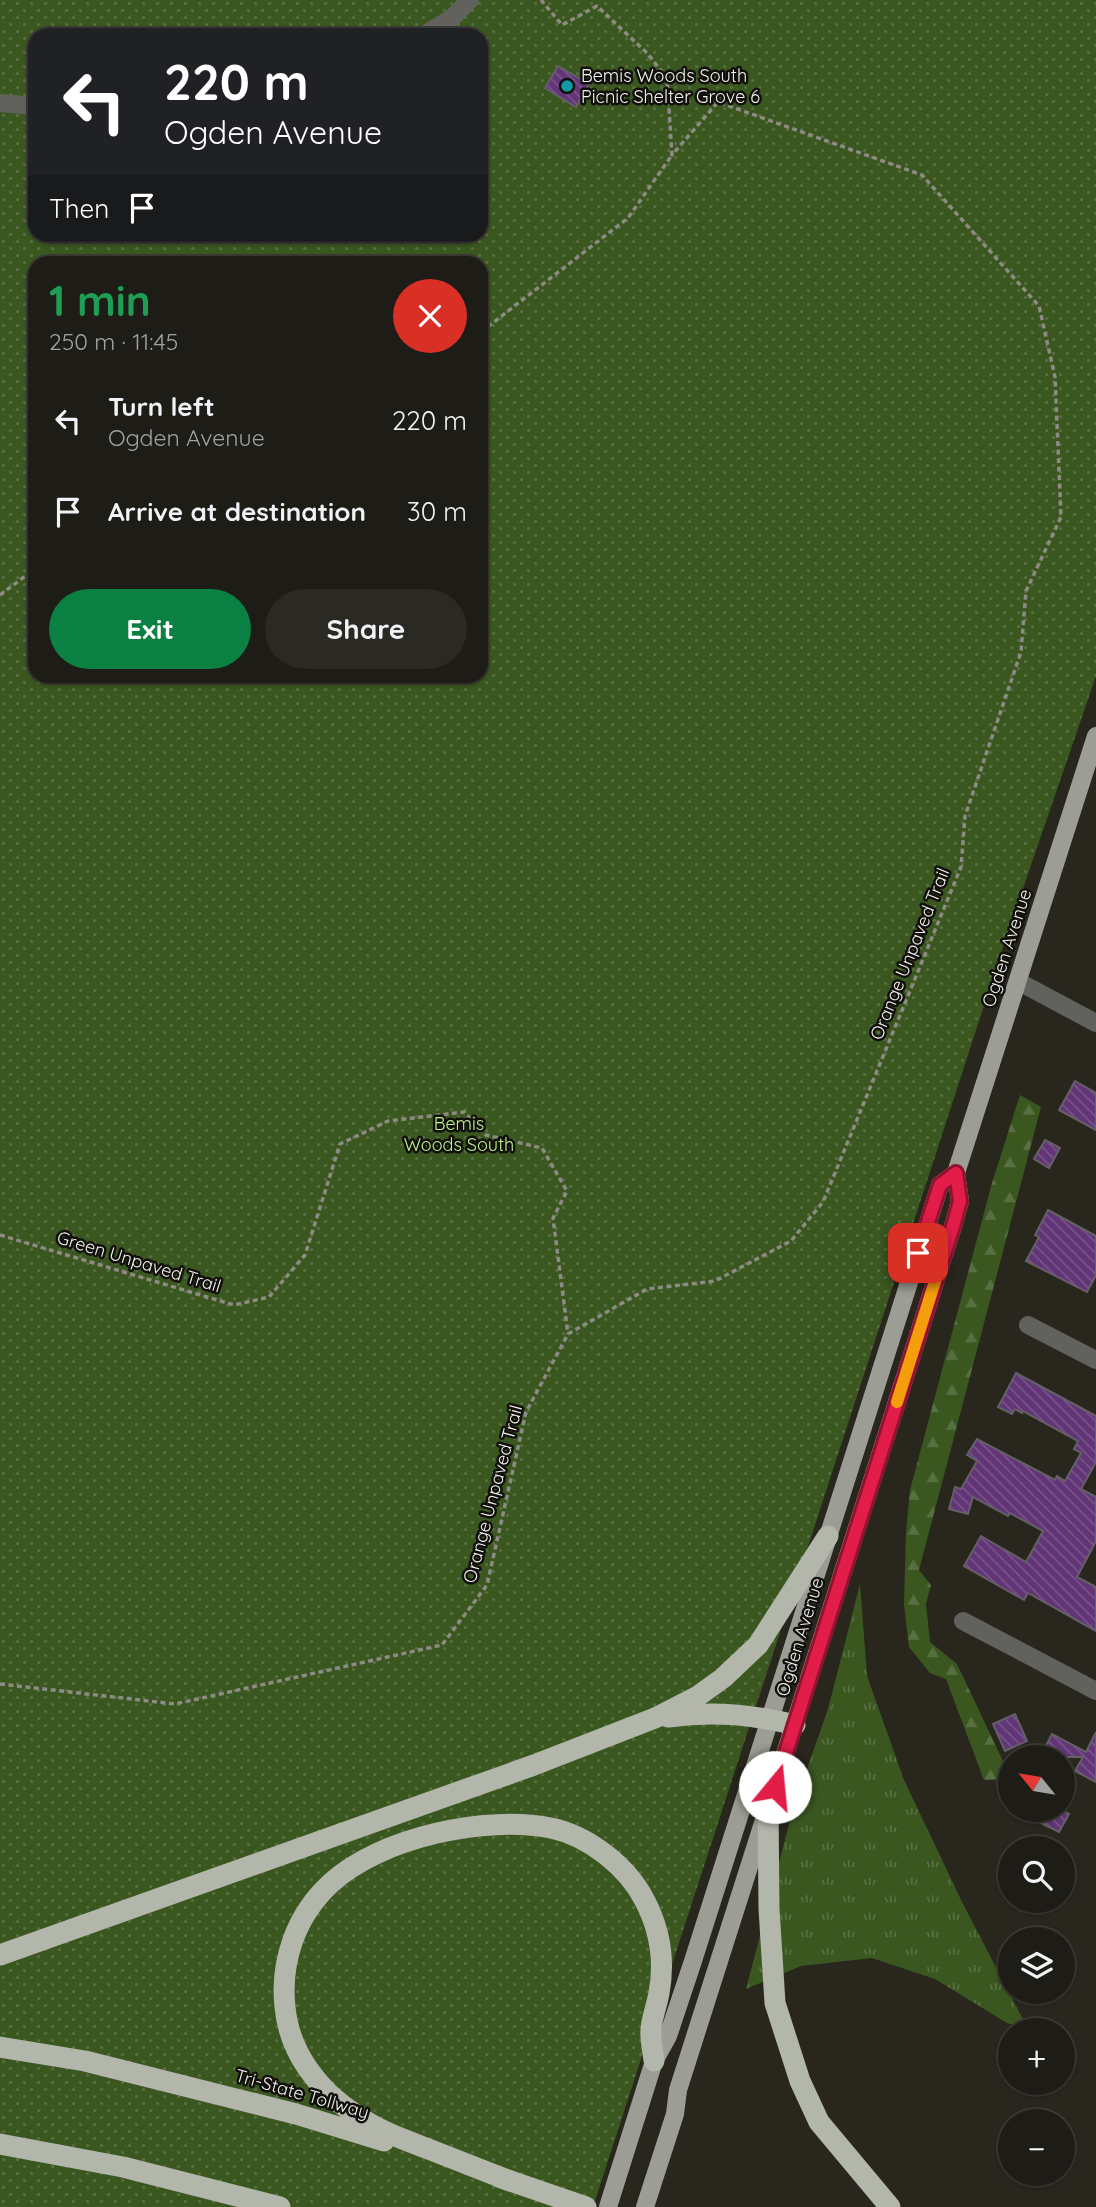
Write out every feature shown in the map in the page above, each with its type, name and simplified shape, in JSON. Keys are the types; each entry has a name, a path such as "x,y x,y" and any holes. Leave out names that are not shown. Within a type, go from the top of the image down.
{"highway":[{"path":"0,1955 534,1765 655,1718 698,1696 723,1678 758,1645 828,1536"},
{"path":"655,1718 725,1713 795,1725"},
{"path":"768,1808 769,1909 775,2003 800,2081 819,2122 890,2207"},
{"path":"510,2181 385,2132 354,2114 310,2073 294,2045 286,2019 283,1989 286,1959 297,1928 331,1883 357,1865 393,1846 436,1832 519,1825 553,1829 584,1841 627,1874 644,1899 661,1943 659,1994 650,2030 653,2061"},
{"name":"Tri-State Tollway","path":"0,2048 85,2062 296,2114 586,2207"},
{"path":"0,2144 123,2167 280,2207"}],"main road":[{"name":"Ogden Avenue","path":"645,2207 675,2114 678,2090 957,1212 960,1201 956,1173 1096,736"},
{"name":"Ogden Avenue","path":"608,2207 653,2061 668,2036 771,1719 940,1185 956,1173"}],"street":[{"path":"436,28 452,18 470,0"},
{"path":"0,103 28,105"},
{"path":"1019,982 1096,1023"},
{"path":"1028,1325 1096,1360"},
{"path":"963,1621 1096,1691"}],"path":[{"path":"488,327 628,218 672,155 667,78 647,53 597,6 562,25 541,0"},
{"name":"Orange Unpaved Trail","path":"0,1684 175,1704 442,1645 486,1585 526,1412 568,1334 647,1289 715,1281 791,1241 823,1202 961,867 965,816 1021,652 1026,590 1061,517 1055,377 1039,306 922,175 718,102 672,155"},
{"path":"0,596 28,574"},
{"name":"Green Unpaved Trail","path":"0,1235 234,1306 269,1297 305,1255 340,1144 388,1121 464,1112 486,1135 542,1148 568,1191 553,1219 568,1334"}],"green space":[{"name":"Bemis Woods South","path":"0,0 1096,0 1096,676 1007,935 593,2207 0,2207"},
{"path":"1020,1095 1041,1107 919,1570 931,1585 926,1604 930,1642 957,1664 998,1751 998,1779 984,1780 946,1679 930,1673 909,1647 904,1605 910,1490 992,1183"},
{"path":"860,1584 867,1676 904,1780 998,1971 998,2004 1015,2004 1022,2018 999,2018 935,1979 872,1958 801,1966 746,1989 793,1809 828,1709"}],"building":[{"name":"Bemis Woods South Picnic Shelter Grove 6","path":"558,66 589,84 576,107 545,88"},
{"path":"1075,1081 1096,1093 1096,1130 1059,1110"},
{"path":"1045,1140 1060,1148 1049,1168 1034,1159"},
{"path":"1048,1210 1096,1236 1096,1275 1087,1292 1026,1261 1039,1237 1035,1235"},
{"path":"1016,1373 1096,1416 1096,1462 1081,1489 1096,1497 1096,1541 1077,1577 1096,1587 1096,1631 1028,1593 1024,1600 964,1566 981,1536 1026,1562 1043,1531 973,1497 968,1514 949,1509 955,1487 961,1489 977,1461 967,1455 977,1439 1055,1480 1057,1476 1065,1481 1081,1453 1074,1449 1078,1441 1023,1411 1022,1413 1015,1409 1012,1414 998,1407"},
{"path":"1015,1714 1027,1741 1018,1745 1002,1745 993,1724"},
{"path":"1096,1732 1096,1782 1075,1771 1083,1757 1075,1757 1075,1746 1086,1752"},
{"path":"1052,1734 1073,1745 1046,1745"},
{"path":"1042,1822 1065,1822 1059,1832"}],"slow traffic":[{"path":"897,1402 941,1262"}],"place":[{"name":"Bemis Woods South Picnic Shelter Grove 6","path":"567,86"}],"route":[{"path":"775,1787 954,1223 960,1201 956,1173 940,1185 918,1253"}]}
